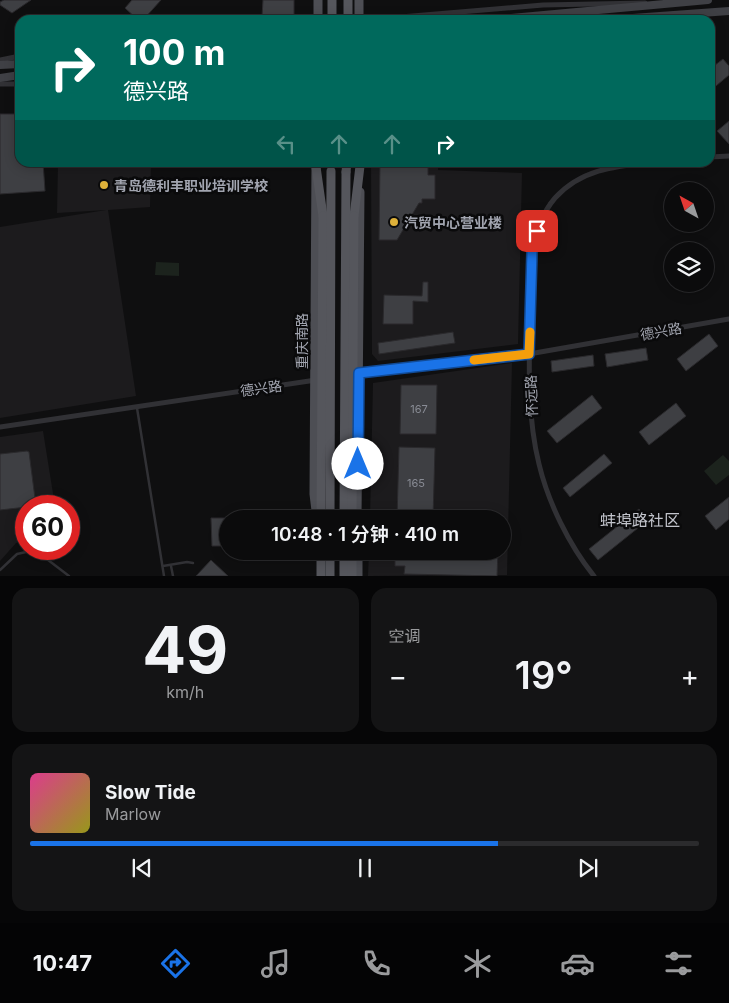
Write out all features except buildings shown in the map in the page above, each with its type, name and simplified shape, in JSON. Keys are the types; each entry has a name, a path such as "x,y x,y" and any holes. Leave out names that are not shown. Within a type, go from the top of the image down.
{"highway":[{"path":"332,0 332,15"},
{"path":"348,0 348,15"},
{"path":"316,167 323,216 321,510"},
{"path":"330,510 331,167"},
{"path":"344,510 346,167"},
{"path":"352,510 354,216 360,167"},
{"path":"321,560 321,576"},
{"path":"330,560 330,576"},
{"path":"344,560 344,576"},
{"path":"352,560 352,576"}],"main road":[{"path":"318,0 318,15"},
{"path":"359,0 359,15"},
{"path":"541,15 708,0"},
{"path":"662,15 729,11"},
{"path":"0,65 15,64"},
{"path":"0,78 15,76"},
{"name":"重庆南路","path":"316,167 314,380 314,494 316,510"},
{"path":"357,510 360,167"},
{"path":"358,560 358,576"}],"street":[{"path":"424,15 543,5 675,3"},
{"path":"669,15 674,14"},
{"path":"0,60 15,57"},
{"path":"0,84 15,84"},
{"path":"715,157 729,156"},
{"name":"怀远路","path":"594,576 579,555 566,531 539,466 532,434 529,354 532,252 537,231 547,210 556,198 577,180 594,171 608,167"},
{"name":"德兴路","path":"0,427 314,380 341,374 529,354 729,319"}],"lane":[{"path":"136,406 164,576"},
{"path":"0,570 16,554 35,550 69,576"},
{"path":"163,566 171,566 177,563 193,563"},
{"path":"171,566 173,576"}],"shaded area":[{"path":"58,167 151,167 150,207 108,210 136,396 0,418 0,227 106,210 57,213"},
{"path":"371,167 438,167 438,170 522,173 518,344 378,361 372,354"},
{"path":"156,262 179,263 179,276 155,275"},
{"path":"512,363 509,510 370,510 373,383"},
{"path":"43,431 53,495 15,495 15,544 0,561 0,437"},
{"path":"723,455 729,461 729,475 716,485 704,471"},
{"path":"369,560 507,560 507,575 368,576"}],"slow traffic":[{"path":"474,360 529,354 530,332"}],"place":[{"name":"青岛德利丰职业培训学校","path":"104,185"},
{"name":"汽贸中心营业楼","path":"394,222"}],"district":[{"name":"蚌埠路社区","path":"640,520"}],"route":[{"path":"358,464 359,373 529,354 532,252 537,231"}]}
